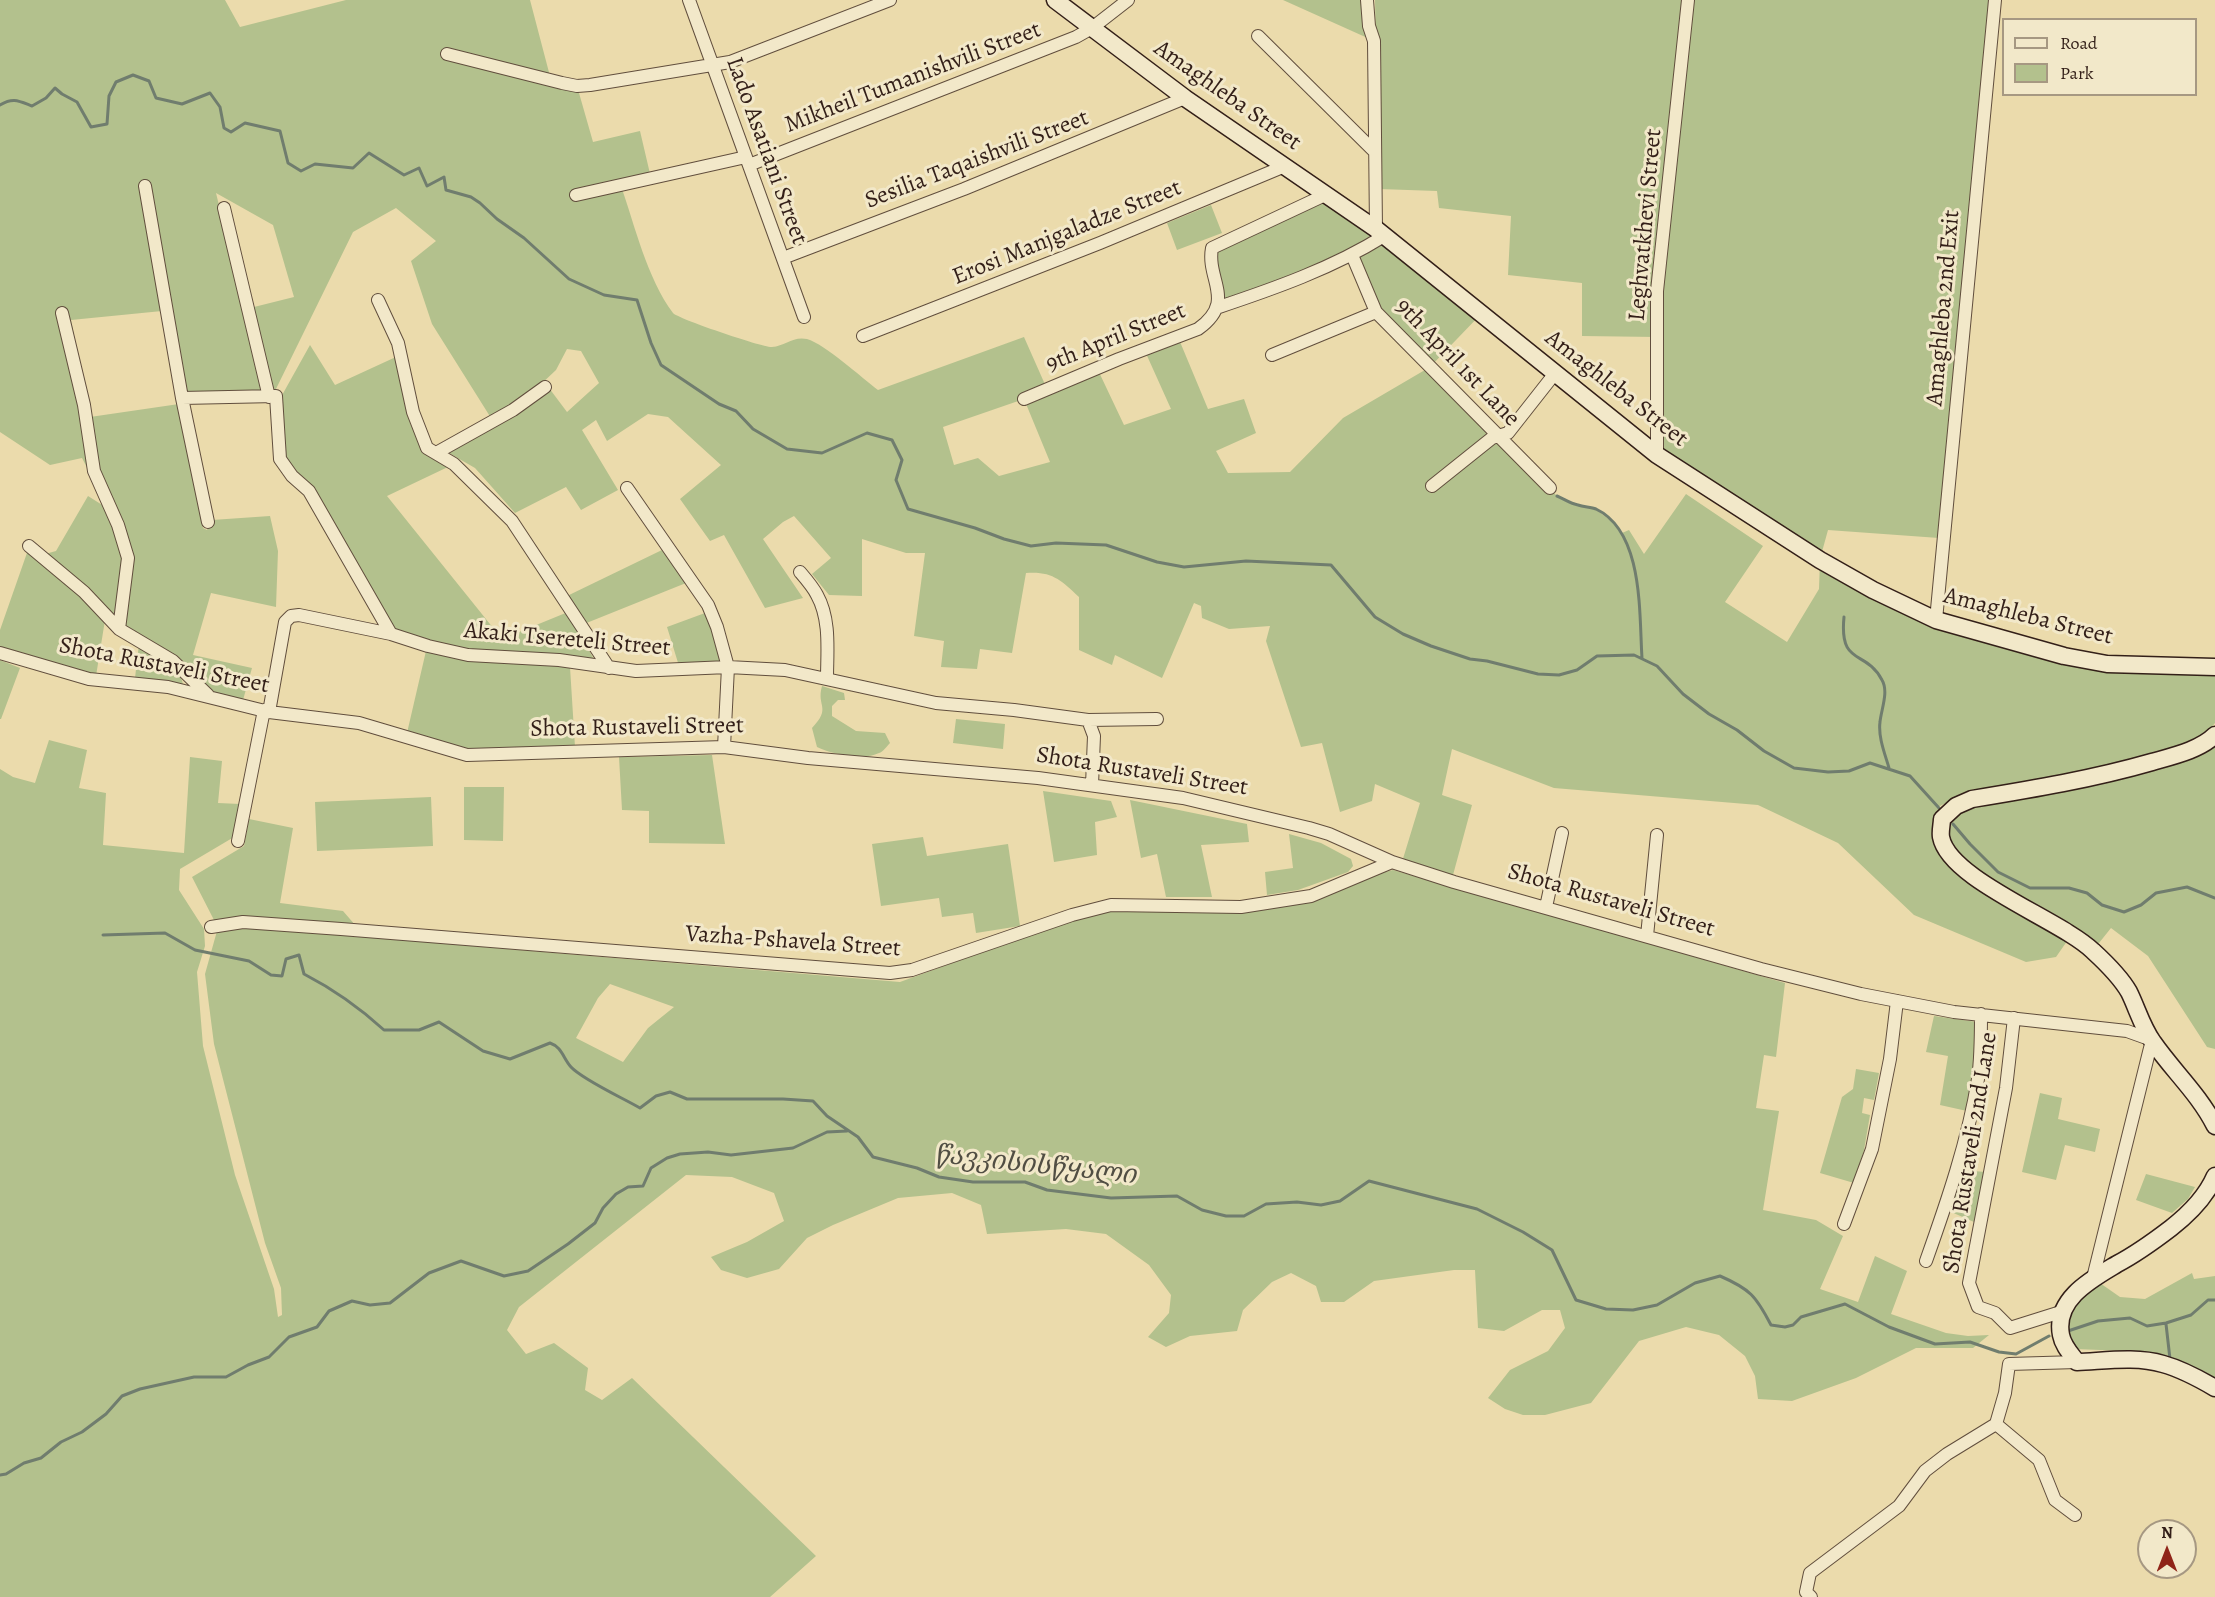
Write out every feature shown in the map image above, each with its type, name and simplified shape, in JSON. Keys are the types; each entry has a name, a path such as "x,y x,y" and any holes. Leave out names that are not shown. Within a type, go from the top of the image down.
{"street":[{"name":"Lado Asatiani Street","path":"689,0 804,317"},
{"path":"447,54 577,86 730,62 890,0"},
{"name":"Amaghleba Street","path":"1055,0 1185,98 1380,232 1657,455 1820,560 1873,590 1936,620 2064,656 2107,664 2215,667"},
{"name":"Mikheil Tumanishvili Street","path":"576,195 747,161 1076,37 1092,28 1128,0"},
{"path":"1367,0 1369,26 1374,41 1374,151 1380,232"},
{"name":"Leghvatkhevi Street","path":"1657,455 1657,291 1688,0"},
{"name":"Amaghleba 2nd Exit","path":"1936,620 1995,0"},
{"path":"1258,36 1374,151"},
{"name":"Sesilia Taqaishvili Street","path":"783,258 964,189 1185,98"},
{"name":"Erosi Manjgaladze Street","path":"863,336 1100,243 1285,166"},
{"path":"145,186 182,398 208,522"},
{"name":"9th April Street","path":"1024,399 1119,358 1198,329 1209,322 1219,295 1211,254 1212,248 1325,195"},
{"path":"224,208 269,396"},
{"name":"9th April Street","path":"1216,308 1250,297 1352,255 1380,232"},
{"name":"9th April 1st Lane","path":"1352,255 1376,312 1550,488"},
{"path":"378,300 398,343 413,412 427,448 454,464 512,521 609,668"},
{"path":"1272,355 1376,312"},
{"path":"62,313 84,405 94,471 118,525 128,558 119,628"},
{"path":"1432,486 1492,438 1508,434 1556,372"},
{"path":"436,453 513,410 545,387"},
{"path":"182,398 276,396 280,459 292,476 309,491 391,634"},
{"path":"627,488 708,605 728,667 724,747"},
{"path":"29,546 84,592 119,628 173,661 209,696"},
{"path":"800,572 817,594 825,614 827,680"},
{"name":"Akaki Tsereteli Street","path":"238,841 285,622 291,616 299,615 391,634 428,646 468,655 558,660 636,671 728,667 784,670 936,703 1088,720 1157,719"},
{"name":"Shota Rustaveli Street","path":"0,653 89,679 168,687 266,711 359,723 467,755 724,747 808,758 935,768 1092,785 1183,798 1309,828 1329,834 1392,862 1761,969 1897,1001 1981,1014 2127,1031 2152,1040"},
{"path":"1088,720 1093,728 1094,736 1092,785"},
{"path":"2213,739 2168,758 2108,775 1972,800 1956,806 1942,819 1941,837 1959,865 2002,895 2072,934 2092,950 2127,989 2152,1040 2201,1100 2215,1126"},
{"path":"1546,907 1562,833"},
{"path":"1647,936 1657,836"},
{"name":"Vazha-Pshavela Street","path":"211,927 243,922 330,928 890,974 912,970 1072,915 1112,905 1241,907 1311,896 1392,862"},
{"path":"1844,1224 1872,1149 1890,1059 1897,1001"},
{"path":"1926,1261 1944,1212 1971,1115 1978,1076 1981,1014"},
{"name":"Shota Rustaveli 2nd Lane","path":"2014,1018 2006,1088 1969,1283 1978,1307 1995,1313 2010,1328 2064,1311"},
{"path":"2092,1278 2152,1040"},
{"path":"2078,1362 2063,1344 2060,1334 2060,1322 2072,1297 2092,1278 2118,1264 2172,1228 2208,1191 2215,1176"},
{"path":"1809,1595 1810,1573 1899,1506 1925,1471 1947,1454 1996,1424 2005,1394 2008,1364 2127,1360 2161,1364 2195,1376 2215,1388"},
{"path":"1996,1424 2039,1460 2055,1500 2075,1515"}],"green space":[{"path":"0,0 225,0 240,27 346,0 530,0 551,80 577,86 593,142 640,131 651,178 621,186 656,284 673,313 678,316 766,346 772,347 797,339 807,339 833,354 878,390 1024,337 1047,389 1097,368 1124,425 1171,409 1144,349 1178,337 1208,409 1244,399 1256,433 1216,451 1228,473 1290,472 1343,418 1430,367 1557,496 1575,505 1595,509 1622,533 1629,530 1644,554 1686,494 1763,546 1725,602 1787,642 1819,589 1820,560 1657,455 1657,337 1582,336 1582,283 1508,275 1511,216 1439,208 1437,191 1379,189 1375,0 1989,0 1939,538 1828,530 1820,559 1847,575 1854,589 1888,607 1966,638 2058,661 2215,672 2215,723 2204,737 2127,765 2066,777 1971,790 1938,807 1947,849 2072,934 2056,957 2026,962 1914,915 1838,843 1758,805 1554,788 1452,749 1442,795 1472,805 1453,875 1402,862 1420,803 1375,784 1372,801 1340,812 1322,743 1301,747 1266,641 1270,626 1229,629 1202,618 1201,606 1194,603 1162,678 1115,655 1112,665 1079,650 1079,597 1056,578 1043,574 1026,573 1012,653 980,649 977,669 941,667 944,641 914,636 925,553 906,553 862,539 862,596 829,595 812,574 831,558 794,516 763,539 803,598 765,608 724,535 710,541 680,499 721,465 668,417 648,414 607,441 596,420 582,430 618,490 581,510 566,487 515,513 475,468 449,453 549,388 567,412 599,383 581,351 567,349 556,370 520,404 491,418 432,324 411,261 436,241 396,208 353,232 274,393 271,392 254,307 294,297 273,225 216,193 265,392 186,393 162,311 71,320 90,417 179,404 203,528 207,530 212,520 270,516 278,551 276,607 211,593 193,655 252,668 243,700 210,691 123,627 133,556 82,458 50,465 0,432","holes":["1024,399 1050,462 999,476 978,458 954,465 943,427"]},
{"path":"1283,0 1371,0 1372,40"},
{"path":"1325,195 1482,313 1430,367 1376,312 1352,255 1216,308 1211,254"},
{"path":"1211,205 1222,233 1177,250 1167,223"},
{"path":"310,345 335,385 398,356 410,423 423,450 450,466 387,496 502,639 568,612 596,663 472,651 434,644 394,631 283,456 281,397"},
{"path":"88,496 107,508 125,557 117,622 45,554 56,551"},
{"path":"28,550 65,580 105,620 96,676 0,649 0,630"},
{"path":"662,550 686,583 584,624 567,596"},
{"path":"705,613 723,663 679,666 667,627"},
{"path":"139,644 173,667 182,679 183,686 135,678"},
{"path":"426,651 570,667 575,747 466,751 407,733"},
{"path":"0,660 20,668 1,719 0,719"},
{"path":"822,686 844,693 845,700 838,700 832,706 832,716 856,731 885,733 890,743 880,752 865,756 839,754 817,747 812,728 821,716"},
{"path":"956,719 1005,724 1003,749 953,743"},
{"path":"49,740 87,750 79,788 106,793 103,845 184,853 190,757 222,761 218,803 240,804 234,837 180,869 179,890 204,929 205,946 197,972 203,1046 235,1175 274,1289 278,1317 282,1315 281,1288 265,1243 214,1044 205,974 217,931 246,927 900,982 1070,920 1125,909 1228,912 1393,870 1785,983 1776,1057 1764,1055 1756,1108 1779,1111 1763,1210 1816,1220 1843,1236 1820,1289 1858,1302 1875,1256 1907,1271 1891,1314 1946,1333 1968,1336 1989,1335 1973,1348 1916,1348 1856,1378 1792,1401 1758,1399 1755,1376 1745,1356 1719,1335 1686,1327 1639,1341 1591,1403 1545,1415 1523,1415 1505,1409 1488,1398 1510,1370 1548,1351 1565,1328 1560,1310 1542,1310 1504,1331 1478,1328 1475,1270 1454,1270 1374,1281 1344,1302 1321,1302 1316,1286 1291,1273 1272,1282 1243,1310 1237,1331 1190,1336 1166,1347 1148,1337 1169,1313 1171,1295 1149,1265 1106,1234 1066,1229 987,1234 981,1205 952,1193 898,1198 807,1238 779,1269 747,1278 721,1270 711,1257 747,1242 784,1221 774,1193 732,1177 686,1175 519,1307 507,1330 526,1354 554,1343 588,1368 585,1390 602,1400 632,1378 816,1556 770,1597 0,1597 0,769 13,777 35,783","holes":["610,984 674,1007 648,1028 623,1062 576,1038 598,998"]},
{"path":"2215,744 2215,1049 2207,1047 2148,956 2111,928 2095,948 1974,872 1949,842 1945,821 1970,803"},
{"path":"712,755 725,844 649,843 649,811 622,810 619,757"},
{"path":"464,787 504,787 503,841 464,840"},
{"path":"1043,791 1111,801 1117,817 1095,822 1097,855 1054,862"},
{"path":"431,797 433,846 317,851 315,802"},
{"path":"1130,800 1247,824 1249,842 1201,845 1212,897 1166,897 1157,854 1141,858"},
{"path":"249,819 293,828 280,903 343,911 356,926 215,922 192,877 244,846"},
{"path":"1289,834 1321,843 1351,859 1353,866 1348,872 1298,890 1267,895 1265,872 1293,868"},
{"path":"923,837 927,856 1008,844 1020,926 976,933 973,913 942,917 939,898 881,906 872,844"},
{"path":"1934,1016 1977,1022 1977,1043 1967,1111 1940,1105 1948,1056 1926,1052"},
{"path":"1856,1069 1879,1073 1874,1100 1864,1098 1862,1113 1870,1115 1864,1150 1854,1183 1820,1173 1842,1097 1853,1089"},
{"path":"2040,1093 2062,1098 2058,1119 2100,1129 2095,1152 2065,1145 2056,1180 2022,1172"},
{"path":"1961,1170 1986,1172 1974,1222 1949,1211"},
{"path":"2146,1174 2195,1187 2188,1199 2172,1213 2136,1200"},
{"path":"2192,1273 2194,1279 2215,1276 2215,1384 2164,1361 2127,1351 2074,1349 2064,1340 2067,1310 2097,1281 2120,1297 2145,1299"}],"waterway":[{"path":"0,105 12,100 32,106 46,98 55,88 77,102 91,127 107,124 109,96 116,82 133,75 149,81 156,98 182,104 210,93 220,107 224,128 231,132 245,123 280,131 288,163 301,171 315,164 353,168 369,153 404,175 419,168 427,186 444,177 446,190 471,197 480,203 497,219 524,238 569,279 604,295 637,300 661,365 719,404 736,411 753,429 787,449 822,453 867,433 892,440 902,460 896,480 908,509 1031,546 1056,543 1106,545 1157,562 1184,567 1246,561 1331,565 1375,617 1403,634 1431,646 1470,659 1538,674 1559,675 1577,670 1597,656 1634,655 1657,666 1683,694 1709,714 1794,768 1828,772 1849,771 1870,763 1910,776 1939,808"},
{"path":"1557,496 1573,504 1596,509 1612,520 1623,536 1636,576 1642,658"},
{"path":"1844,617 1844,633 1850,651 1876,670 1884,685 1885,695 1880,734 1889,768"},
{"path":"1953,824 1998,872 2030,888 2069,888 2087,893 2102,905 2124,912 2141,905 2156,893 2187,887 2215,898"},
{"name":"წავკისისწყალი","path":"103,935 165,933 195,950 249,961 271,975 282,976 286,959 299,955 304,974 346,999 384,1030 419,1030 439,1022 483,1051 510,1059 550,1043 560,1050 568,1064 577,1072 640,1108 656,1096 670,1092 687,1099 813,1101 827,1116 858,1137 873,1157 917,1168 939,1177 973,1182 1025,1182 1047,1190 1111,1198 1177,1196 1202,1210 1226,1216 1244,1216 1266,1204 1297,1202 1321,1205 1340,1201 1369,1181 1477,1209 1523,1232 1552,1250 1576,1300 1606,1309 1633,1310 1657,1305 1695,1283 1720,1276 1751,1294 1771,1325 1785,1327 1793,1325 1801,1317 1845,1304 1889,1327 1935,1344 1970,1342 1999,1352 2016,1354 2049,1336"},
{"path":"0,1475 24,1463 41,1458 61,1442 82,1432 106,1414 122,1396 140,1389 194,1377 226,1377 269,1357 289,1337 317,1327 329,1311 352,1301 370,1305 390,1303 429,1273 461,1261 504,1276 528,1271 595,1223 603,1208 616,1194 628,1187 643,1186 651,1168 667,1158 680,1154 708,1152 731,1155 793,1148 827,1132 847,1131"},
{"name":"წავკისისწყალი","path":"2068,1331 2098,1321 2130,1318 2147,1326 2166,1323 2191,1315 2208,1300 2215,1300"},
{"path":"2166,1324 2170,1359"}]}
